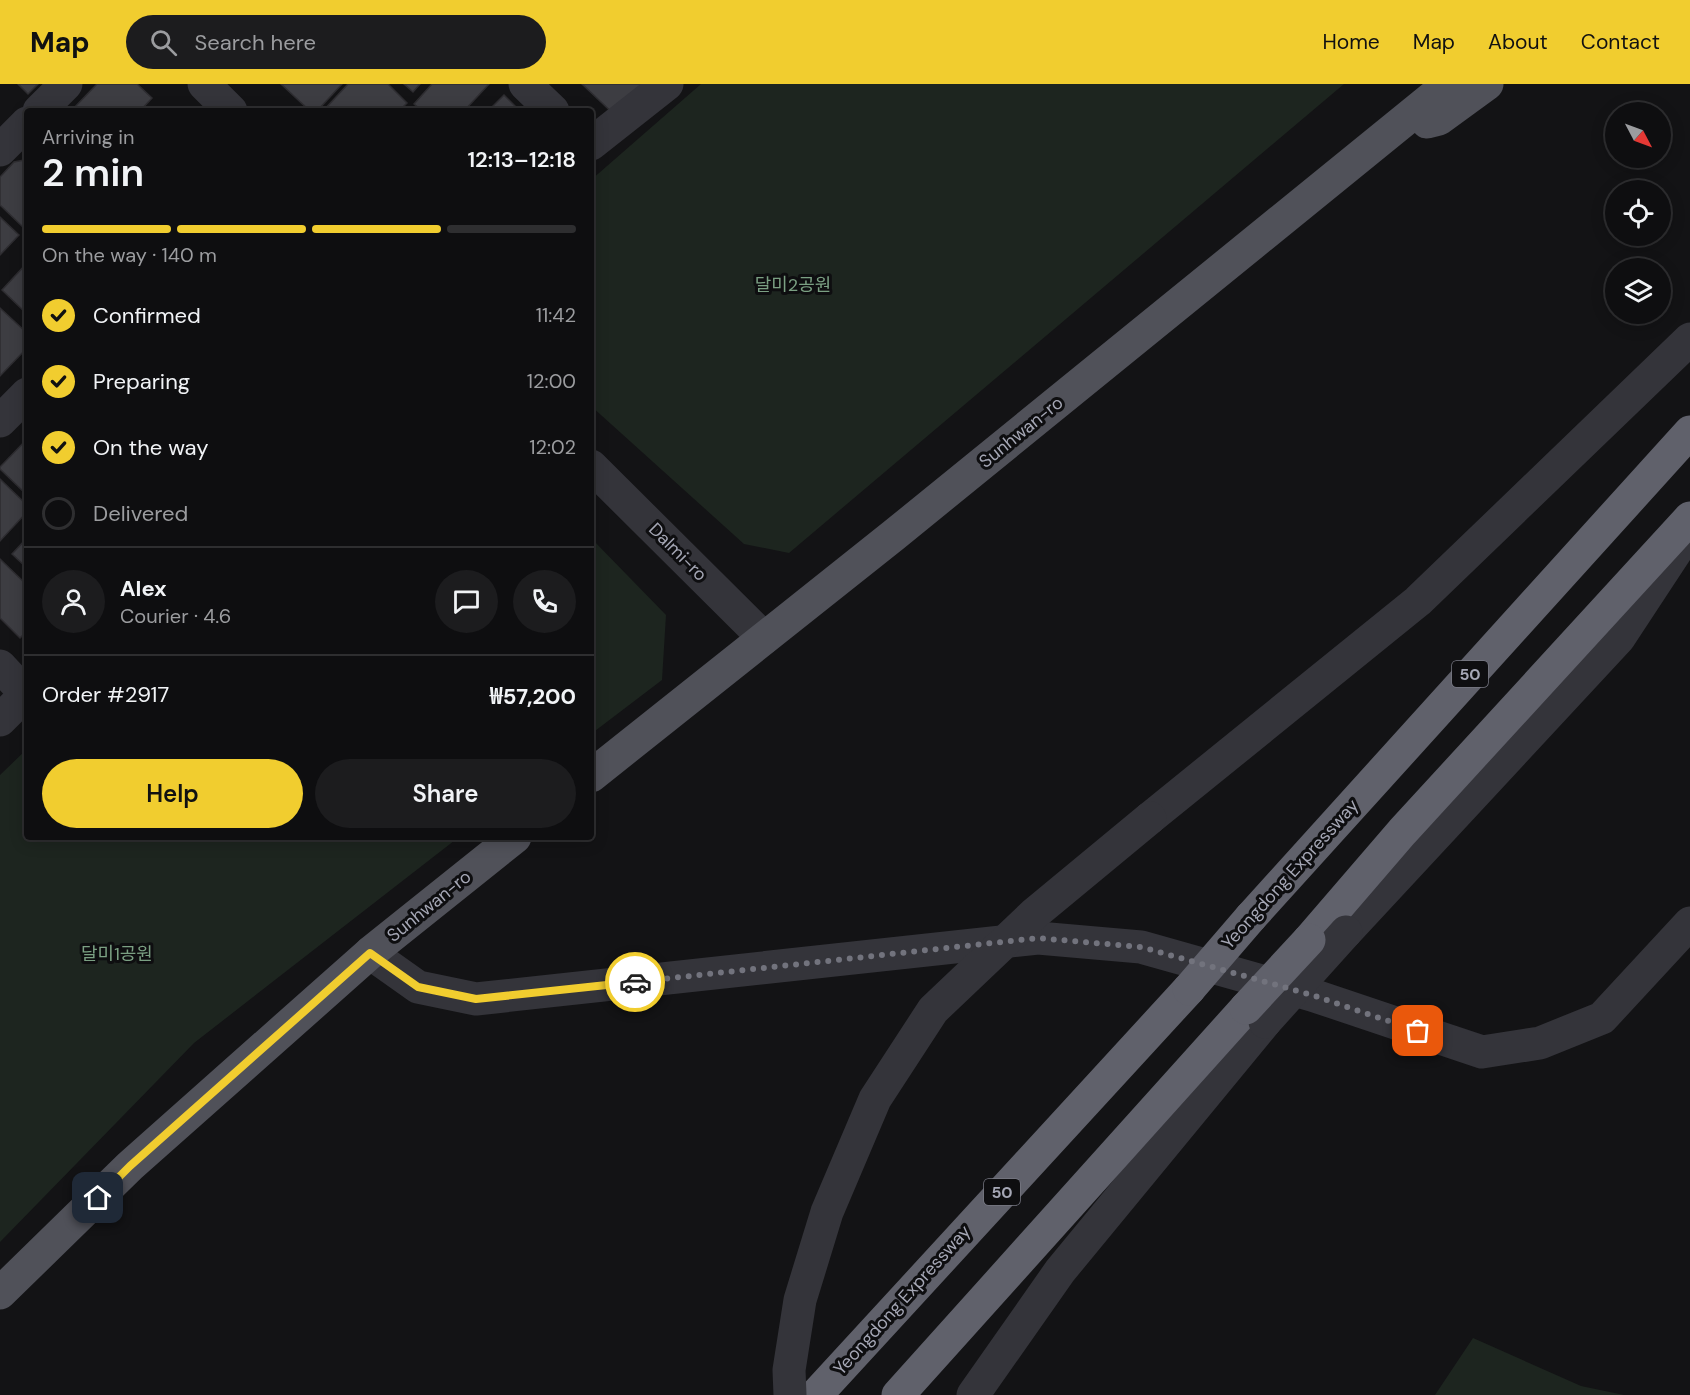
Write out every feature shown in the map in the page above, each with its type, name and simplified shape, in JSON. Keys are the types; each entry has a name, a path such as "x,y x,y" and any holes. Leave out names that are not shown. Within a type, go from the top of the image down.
{"highway":[{"name":"Yeongdong Expressway","path":"816,1395 1189,989 1251,917 1690,432"},
{"path":"898,1395 1256,1015 1309,940 1402,832 1690,518"}],"main road":[{"path":"1388,134 1410,84"},
{"name":"Sunhwan-ro","path":"594,774 903,528 1449,84"},
{"path":"1388,134 1439,118 1487,84"},
{"name":"Sunhwan-ro","path":"0,1293 130,1166 370,953 511,840"}],"street":[{"path":"40,108 66,84"},
{"path":"204,84 228,108"},
{"path":"525,84 550,108"},
{"path":"594,142 667,84"},
{"path":"790,1395 789,1370 800,1300 827,1212 875,1099 933,1010 1034,914 1418,601 1690,339"},
{"path":"0,421 24,397"},
{"name":"Dalmi-ro","path":"594,469 764,638"},
{"path":"973,1395 1060,1271 1256,1015 1346,932 1619,638 1690,530"},
{"path":"0,666 24,690"},
{"path":"0,720 24,696"},
{"path":"370,953 418,987 476,999 1038,938 1130,946 1141,947 1312,995 1482,1052 1540,1043 1602,1018 1690,923"}],"green space":[{"name":"달미2공원","path":"701,84 1344,84 789,553 744,544 594,409 594,177"},
{"path":"594,541 666,615 662,680 594,732"},
{"name":"달미1공원","path":"24,752 24,840 455,840 194,1043 0,1242 0,775"},
{"path":"1473,1338 1581,1386 1624,1395 1435,1395"}],"building":[{"path":"18,84 38,84 28,94"},
{"path":"97,84 137,84 152,98 143,108 74,108"},
{"path":"281,84 342,84 320,108 307,108"},
{"path":"348,84 388,84 407,103 402,108 326,108"},
{"path":"404,84 420,84 413,92"},
{"path":"432,84 489,84 467,108 419,108 414,104"},
{"path":"582,84 654,84 620,120"},
{"path":"504,95 517,108 491,108"},
{"path":"24,160 24,228 0,205 0,177 14,162"},
{"path":"0,217 19,235 0,255"},
{"path":"24,266 24,311 2,290"},
{"path":"0,308 24,330 24,351 0,376"},
{"path":"24,442 24,492 0,469"},
{"path":"0,479 24,502 24,515 0,541"},
{"path":"24,541 24,565 12,554"},
{"path":"0,559 24,582 24,634 20,638 0,618"}],"way so far":[{"path":"635,982 1038,938 1141,947 1312,995 1418,1031"}],"route":[{"path":"98,1198 130,1166 370,953 418,987 476,999 635,982"}]}
